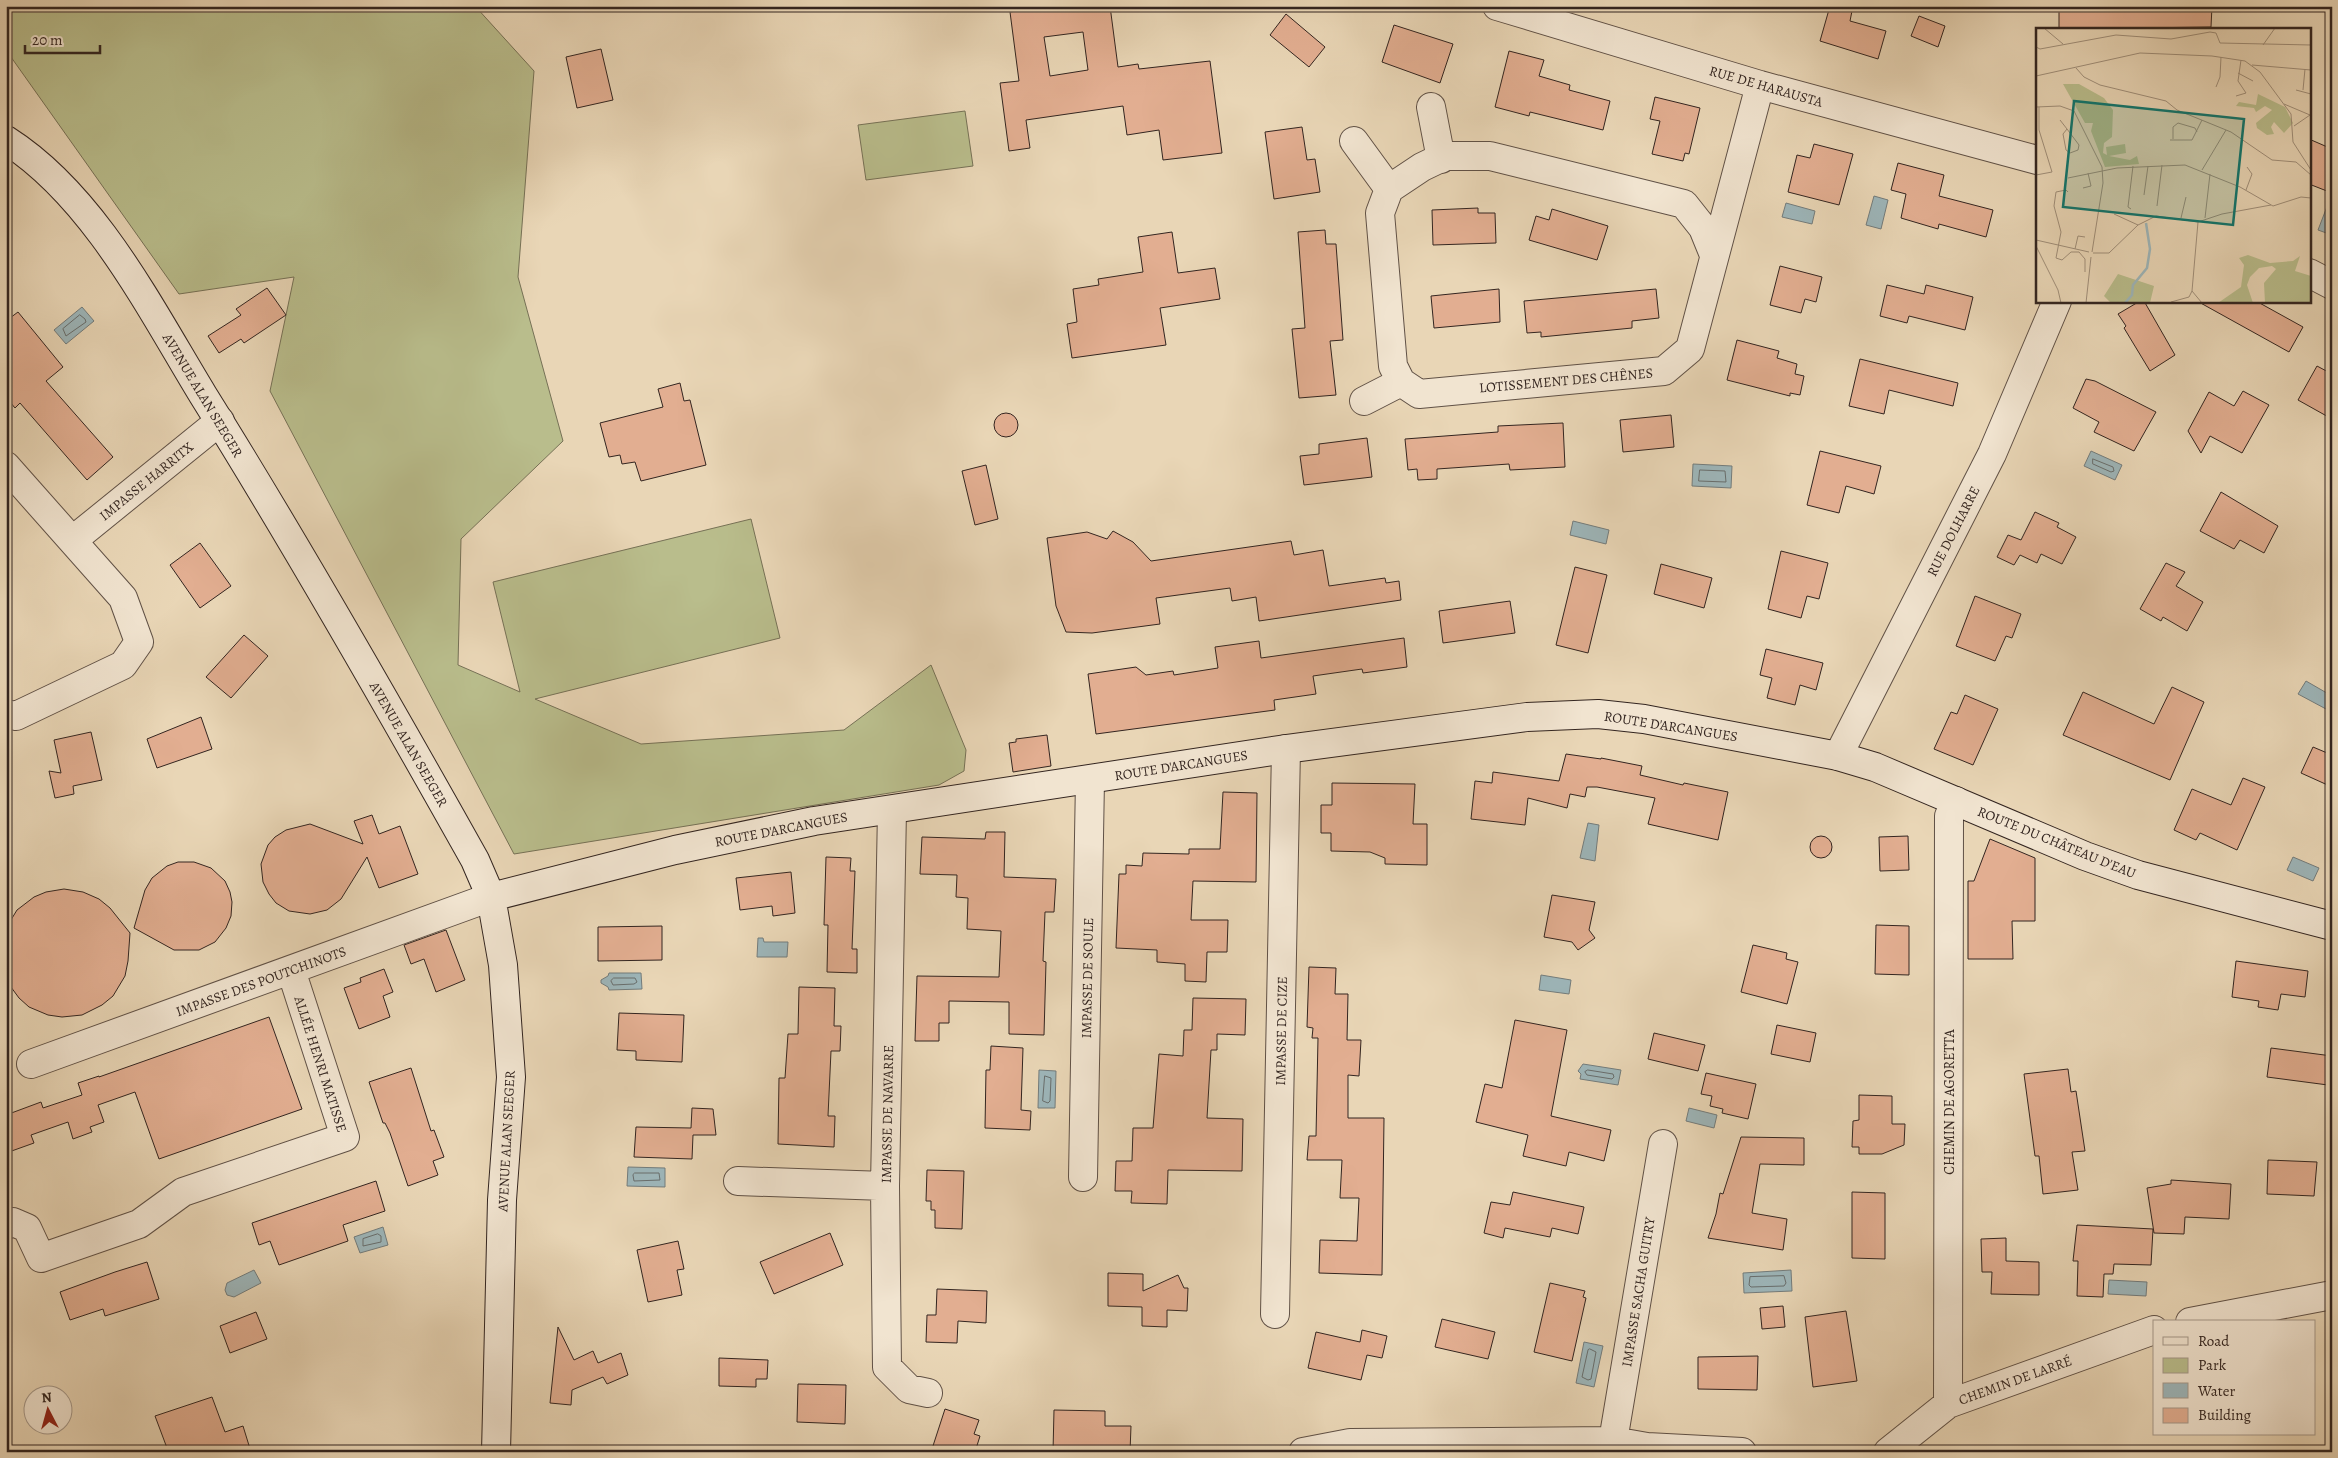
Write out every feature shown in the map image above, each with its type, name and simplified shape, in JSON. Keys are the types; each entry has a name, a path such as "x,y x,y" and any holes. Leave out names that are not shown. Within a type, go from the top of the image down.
{"street":[{"name":"RUE DE HARAUSTA","path":"1497,6 1760,85 2036,160"},
{"name":"LOTISSEMENT DES CHÊNES","path":"1401,382 1419,394 1664,371 1690,349 1760,85"},
{"path":"1431,107 1440,159"},
{"name":"AVENUE ALAN SEEGER","path":"6,140 56,179 94,222 220,421 346,632 475,860 491,897 503,965 511,1077 502,1200 496,1452"},
{"path":"1354,141 1389,189"},
{"path":"1364,401 1401,382 1393,366 1380,213 1389,189 1422,167 1445,156 1490,156 1684,204 1730,195"},
{"path":"1684,204 1703,228 1714,255"},
{"path":"2310,274 2332,285"},
{"name":"RUE DOLHARRE","path":"1838,756 1992,454 2057,302"},
{"name":"IMPASSE HARRITX","path":"73,540 220,421"},
{"path":"6,466 123,598 139,642 123,665 16,716 6,714"},
{"name":"ROUTE D'ARCANGUES","path":"491,897 675,850 814,821 1286,749 1527,717 1598,714 1644,719 1838,756 1875,767"},
{"name":"IMPASSE DE CIZE","path":"1275,1314 1286,749"},
{"name":"ROUTE DU CHÂTEAU D'EAU","path":"1875,767 2085,856 2138,875 2332,926"},
{"name":"IMPASSE DE SOULE","path":"1083,1177 1090,780"},
{"name":"CHEMIN DE AGORETTA","path":"1948,1404 1950,816 1956,801"},
{"name":"IMPASSE DE NAVARRE","path":"892,810 885,1186 887,1367 910,1389 928,1393"},
{"name":"IMPASSE DES POUTCHINOTS","path":"31,1064 491,897"},
{"name":"ALLÉE HENRI MATISSE","path":"6,1224 13,1222 27,1228 42,1258 139,1224 183,1192 345,1137 291,970"},
{"name":"IMPASSE SACHA GUITRY","path":"1613,1440 1663,1144"},
{"path":"738,1181 885,1186"},
{"path":"2200,1320 2332,1294"},
{"name":"CHEMIN DE LARRÉ","path":"1888,1452 1948,1404 2153,1330"},
{"path":"1302,1452 1350,1443 1613,1440 1647,1447 1742,1452"}],"green space":[{"path":"6,6 475,6 534,71 518,277 563,441 461,539 458,665 520,692 493,582 751,519 780,638 535,699 641,744 844,730 931,665 966,750 964,771 939,785 514,854 270,391 294,277 179,294 6,50"},
{"path":"965,111 973,166 866,180 858,125"}],"water":[{"path":"1874,196 1888,200 1881,229 1866,225"},
{"path":"1786,203 1815,211 1812,224 1782,217"},
{"path":"2328,204 2332,205 2332,235 2318,230"},
{"path":"82,307 94,321 66,344 54,330"},
{"path":"2091,451 2122,465 2115,480 2084,466"},
{"path":"1693,464 1732,466 1731,488 1692,486"},
{"path":"1573,521 1609,530 1606,544 1570,535"},
{"path":"2306,681 2332,696 2326,709 2298,694"},
{"path":"1588,823 1599,825 1595,861 1580,858"},
{"path":"2293,857 2319,868 2313,881 2287,870"},
{"path":"758,938 763,938 764,942 788,942 787,957 757,957"},
{"path":"609,973 641,973 642,989 609,990 608,987 601,983 601,980 608,976"},
{"path":"1541,975 1571,980 1569,994 1539,990"},
{"path":"1583,1064 1621,1070 1618,1085 1580,1079 1581,1074 1578,1071"},
{"path":"1039,1070 1056,1071 1055,1108 1038,1108"},
{"path":"1689,1108 1717,1115 1714,1128 1686,1121"},
{"path":"628,1167 665,1168 665,1187 627,1186"},
{"path":"383,1227 388,1245 360,1253 354,1237"},
{"path":"254,1270 261,1283 234,1297 227,1295 225,1290 227,1283"},
{"path":"1791,1270 1792,1291 1744,1293 1743,1273"},
{"path":"2109,1280 2147,1282 2146,1296 2108,1294"},
{"path":"1584,1342 1603,1346 1594,1387 1576,1383"}],"building":[{"path":"1050,6 1110,6 1118,67 1138,64 1139,69 1210,61 1222,153 1163,160 1159,130 1127,135 1123,106 1026,120 1030,148 1009,151 1000,83 1019,81 1010,12","holes":["1083,32 1088,70 1050,76 1044,37"]},
{"path":"1830,6 1853,6 1850,21 1886,31 1878,59 1820,41"},
{"path":"2065,6 2212,6 2211,27 2059,28 2059,9 2065,9"},
{"path":"1286,14 1325,47 1309,67 1270,35"},
{"path":"1919,16 1945,26 1938,47 1911,36"},
{"path":"1394,25 1453,44 1440,83 1382,62"},
{"path":"601,49 613,100 577,108 566,57"},
{"path":"1509,51 1544,60 1539,76 1570,85 1569,90 1610,101 1603,130 1530,112 1529,116 1495,107"},
{"path":"1655,97 1700,108 1689,154 1685,153 1683,161 1652,154 1660,121 1650,119"},
{"path":"1302,127 1307,160 1315,159 1320,192 1274,199 1265,132"},
{"path":"2310,139 2332,149 2332,193 2310,184"},
{"path":"1814,144 1853,154 1839,205 1788,192 1797,155 1810,158"},
{"path":"1898,163 1944,175 1939,196 1993,210 1986,237 1939,224 1938,229 1901,218 1906,194 1891,190"},
{"path":"1478,208 1478,213 1495,213 1496,243 1433,245 1432,210"},
{"path":"1552,209 1608,226 1597,260 1529,240 1536,216 1549,220"},
{"path":"1325,230 1326,244 1336,244 1343,340 1330,341 1336,395 1299,398 1292,329 1305,328 1298,232"},
{"path":"1172,232 1178,273 1215,268 1220,299 1160,308 1166,345 1072,358 1067,324 1077,322 1073,289 1099,285 1098,279 1143,272 1138,237"},
{"path":"1780,266 1822,277 1816,302 1805,299 1801,313 1770,305"},
{"path":"1887,285 1924,294 1926,285 1973,297 1965,330 1909,316 1907,323 1880,316"},
{"path":"267,288 286,315 244,343 241,339 219,353 208,336 241,315 236,309"},
{"path":"1499,289 1500,322 1434,328 1431,296"},
{"path":"1656,289 1659,318 1632,321 1632,328 1541,337 1541,332 1527,333 1524,301"},
{"path":"2138,302 2145,302 2175,355 2150,371 2124,328 2126,326 2118,314"},
{"path":"2199,302 2258,302 2303,327 2289,352"},
{"path":"18,312 63,367 46,381 113,457 87,480 20,403 15,408 6,397 6,321"},
{"path":"1737,340 1779,351 1777,358 1797,364 1795,374 1804,376 1800,395 1790,393 1790,396 1727,380"},
{"path":"1860,359 1958,383 1953,406 1889,390 1884,414 1849,406"},
{"path":"2317,366 2332,374 2332,419 2298,400"},
{"path":"2086,379 2095,381 2156,412 2134,451 2094,432 2099,422 2073,408"},
{"path":"680,383 684,401 690,400 706,465 641,481 635,462 622,464 620,455 609,457 600,423 663,407 658,389"},
{"path":"2243,391 2269,405 2242,453 2210,436 2201,453 2188,431 2209,392 2234,406"},
{"path":"1006,413 1011,414 1017,420 1017,430 1011,436 1006,437 1001,436 995,430 994,425 995,420 1001,414"},
{"path":"1671,415 1674,447 1623,452 1620,420"},
{"path":"1563,423 1565,467 1510,470 1509,464 1437,469 1437,479 1418,480 1417,469 1408,470 1405,439 1498,432 1498,426"},
{"path":"1367,438 1372,477 1304,485 1300,456 1319,454 1319,444"},
{"path":"1820,451 1881,466 1874,494 1846,486 1839,513 1807,505"},
{"path":"986,465 998,519 975,525 962,471"},
{"path":"2221,492 2278,526 2264,553 2240,540 2234,549 2200,531"},
{"path":"2035,512 2059,523 2057,527 2076,537 2062,564 2041,554 2037,563 2020,555 2014,565 1997,557 2008,535 2021,540"},
{"path":"1113,531 1133,542 1151,561 1291,541 1294,555 1323,550 1329,586 1385,578 1386,583 1399,581 1401,600 1259,621 1256,597 1232,601 1230,588 1156,598 1160,624 1092,633 1066,632 1056,606 1047,538 1087,532 1107,539"},
{"path":"200,543 231,586 200,608 170,565"},
{"path":"1781,551 1828,563 1819,599 1807,596 1801,618 1768,609"},
{"path":"2166,563 2185,572 2176,586 2203,602 2187,631 2163,617 2161,621 2140,609"},
{"path":"1661,564 1712,578 1704,608 1654,594"},
{"path":"1575,567 1607,575 1588,653 1556,645"},
{"path":"1975,596 2021,614 2012,638 2006,636 1995,661 1956,646"},
{"path":"1510,601 1515,633 1443,643 1439,611"},
{"path":"244,635 268,656 231,698 206,677"},
{"path":"1404,638 1407,667 1363,673 1362,669 1313,676 1316,694 1274,700 1275,710 1096,734 1088,674 1136,667 1146,675 1173,671 1174,675 1218,668 1215,647 1259,641 1261,658"},
{"path":"1766,649 1823,663 1816,690 1800,685 1795,705 1767,698 1772,678 1760,675"},
{"path":"2172,687 2204,702 2170,780 2063,735 2083,692 2154,724"},
{"path":"1965,695 1998,709 1973,765 1934,749 1951,712 1957,714"},
{"path":"201,717 212,749 157,768 147,739"},
{"path":"91,732 102,780 73,786 74,794 55,798 49,771 61,773 54,740"},
{"path":"1047,735 1051,766 1013,772 1009,743 1016,742 1016,739"},
{"path":"2313,747 2332,755 2332,787 2301,773"},
{"path":"1566,754 1601,758 1642,766 1640,775 1683,785 1684,783 1728,792 1718,840 1648,824 1655,798 1597,787 1587,787 1585,797 1570,794 1567,808 1528,798 1525,825 1471,819 1475,781 1492,783 1493,772 1559,781"},
{"path":"2243,778 2265,787 2237,850 2200,833 2196,840 2174,830 2192,789 2231,805"},
{"path":"1332,783 1415,784 1413,824 1427,824 1427,865 1385,864 1385,858 1370,852 1331,851 1331,833 1321,833 1321,805 1332,805"},
{"path":"1223,792 1257,793 1256,882 1193,881 1191,920 1228,920 1227,952 1207,952 1206,982 1185,981 1185,964 1157,962 1157,950 1116,948 1119,874 1126,874 1126,865 1142,866 1143,853 1189,854 1189,849 1220,849"},
{"path":"372,815 379,834 400,826 418,874 379,888 367,857 341,899 327,910 310,914 289,911 276,903 263,882 261,864 268,845 275,837 286,830 310,824 363,844 354,821"},
{"path":"986,832 1005,832 1004,877 1056,879 1054,912 1045,912 1043,961 1046,962 1044,1035 1009,1034 1009,1002 949,1001 949,1023 939,1023 939,1041 915,1041 917,976 999,977 1001,931 967,929 968,898 956,897 957,875 920,874 922,837 985,839"},
{"path":"1821,836 1829,839 1832,847 1829,855 1821,858 1813,855 1810,847 1813,839"},
{"path":"1908,836 1909,870 1880,871 1879,837"},
{"path":"1990,839 2035,858 2035,921 2012,921 2013,959 1968,959 1968,881 1974,881"},
{"path":"826,857 851,858 850,871 855,871 852,949 857,949 857,973 827,972 828,925 824,925"},
{"path":"178,862 194,862 211,868 225,881 230,892 232,902 231,916 226,928 215,942 199,950 174,950 134,928 145,890 152,878 167,866"},
{"path":"791,872 795,913 773,916 772,906 740,910 736,878"},
{"path":"64,889 83,892 99,899 110,908 130,933 125,976 113,996 102,1005 82,1015 62,1017 48,1015 29,1007 19,998 8,983 6,928 17,910 34,897 46,892"},
{"path":"1552,895 1595,902 1589,930 1595,938 1578,950 1572,942 1544,937"},
{"path":"1876,925 1909,926 1909,975 1875,974"},
{"path":"662,926 662,960 598,961 598,927"},
{"path":"446,930 465,980 436,992 424,959 411,964 404,945"},
{"path":"1753,945 1787,953 1786,959 1798,962 1787,1004 1741,992"},
{"path":"2236,961 2308,971 2305,997 2281,994 2278,1010 2258,1007 2259,1001 2232,997"},
{"path":"1309,967 1336,968 1335,994 1348,994 1347,1040 1361,1040 1359,1076 1348,1075 1348,1118 1384,1118 1382,1275 1319,1273 1320,1240 1357,1241 1359,1198 1340,1198 1342,1160 1307,1160 1309,1136 1316,1136 1318,1038 1312,1038 1313,1028 1307,1027"},
{"path":"384,969 393,992 383,996 390,1017 359,1029 344,988 361,982 360,978"},
{"path":"799,987 835,988 834,1026 841,1026 840,1051 831,1051 828,1116 835,1116 834,1147 778,1144 779,1078 785,1078 788,1034 798,1034"},
{"path":"1193,998 1246,999 1245,1035 1217,1034 1217,1050 1211,1050 1207,1118 1243,1119 1242,1171 1168,1170 1167,1204 1131,1203 1132,1191 1115,1191 1116,1161 1132,1161 1133,1128 1153,1128 1159,1054 1183,1056 1184,1030 1192,1030"},
{"path":"619,1013 684,1015 682,1062 636,1060 636,1051 617,1050"},
{"path":"269,1017 302,1109 159,1159 135,1092 98,1105 104,1122 90,1127 92,1132 73,1139 68,1122 31,1135 34,1143 6,1153 6,1115 41,1102 43,1108 82,1095 78,1083"},
{"path":"1515,1020 1567,1030 1551,1116 1611,1130 1604,1161 1569,1152 1566,1166 1523,1156 1528,1135 1476,1122 1485,1084 1502,1088"},
{"path":"1777,1025 1816,1033 1810,1062 1771,1054"},
{"path":"1654,1033 1705,1045 1698,1071 1648,1059"},
{"path":"991,1046 1023,1048 1021,1110 1031,1111 1030,1130 985,1128 986,1070 990,1070"},
{"path":"2271,1048 2332,1056 2328,1085 2267,1077"},
{"path":"411,1068 431,1131 434,1130 444,1157 433,1161 438,1175 408,1186 390,1133 385,1123 383,1123 369,1082"},
{"path":"2068,1069 2071,1092 2076,1091 2085,1151 2072,1152 2078,1190 2043,1194 2039,1156 2035,1156 2024,1074"},
{"path":"1706,1073 1756,1084 1748,1119 1722,1113 1723,1109 1710,1106 1712,1096 1701,1094"},
{"path":"1859,1095 1892,1096 1892,1124 1905,1124 1904,1145 1882,1154 1859,1154 1859,1147 1852,1147 1853,1121 1859,1120"},
{"path":"692,1108 713,1109 716,1135 693,1135 692,1159 634,1157 636,1127 691,1128"},
{"path":"1741,1137 1804,1138 1804,1165 1760,1164 1752,1213 1787,1219 1783,1250 1708,1238 1716,1214 1720,1193 1723,1194"},
{"path":"2268,1160 2317,1162 2314,1196 2267,1194"},
{"path":"927,1170 964,1171 962,1229 935,1228 935,1210 931,1210 931,1201 926,1201"},
{"path":"2171,1180 2231,1184 2229,1219 2185,1217 2184,1234 2154,1233 2147,1188 2171,1184"},
{"path":"376,1181 385,1211 343,1225 348,1241 279,1265 270,1241 259,1245 252,1223"},
{"path":"1513,1192 1584,1207 1578,1234 1552,1228 1550,1237 1505,1228 1503,1238 1484,1233 1491,1202 1510,1205"},
{"path":"1852,1192 1885,1193 1885,1259 1852,1258"},
{"path":"2077,1225 2153,1229 2151,1265 2114,1264 2113,1274 2104,1274 2103,1297 2077,1296 2078,1261 2073,1261"},
{"path":"830,1233 843,1265 774,1294 760,1262"},
{"path":"2006,1238 2006,1261 2039,1262 2039,1295 1991,1294 1992,1272 1982,1272 1981,1239"},
{"path":"678,1241 684,1269 677,1270 682,1295 648,1302 637,1250"},
{"path":"147,1262 159,1299 105,1316 103,1309 70,1320 60,1292"},
{"path":"1108,1273 1143,1274 1143,1291 1178,1275 1184,1288 1188,1288 1187,1311 1167,1310 1167,1327 1142,1326 1142,1307 1108,1306"},
{"path":"1550,1283 1585,1291 1583,1297 1586,1298 1572,1361 1534,1352"},
{"path":"937,1289 987,1291 986,1323 958,1321 957,1343 926,1342 927,1315 936,1315"},
{"path":"1783,1306 1785,1327 1762,1329 1760,1308"},
{"path":"1846,1311 1857,1381 1813,1387 1805,1317"},
{"path":"256,1312 267,1339 230,1353 220,1326"},
{"path":"1442,1319 1495,1332 1488,1359 1435,1347"},
{"path":"558,1327 574,1360 593,1351 598,1363 621,1353 628,1375 607,1384 603,1377 572,1390 571,1405 550,1403"},
{"path":"1362,1330 1387,1336 1382,1358 1367,1355 1361,1380 1308,1368 1316,1332 1360,1342"},
{"path":"1758,1356 1757,1390 1698,1389 1698,1357"},
{"path":"719,1358 768,1360 767,1379 756,1379 756,1387 719,1386"},
{"path":"798,1384 846,1385 845,1424 797,1422"},
{"path":"212,1397 225,1432 243,1426 251,1452 173,1452 171,1447 167,1448 155,1416"},
{"path":"945,1409 979,1420 974,1434 980,1436 975,1452 931,1452"},
{"path":"1054,1410 1105,1411 1105,1426 1131,1426 1130,1452 1053,1452"}]}
